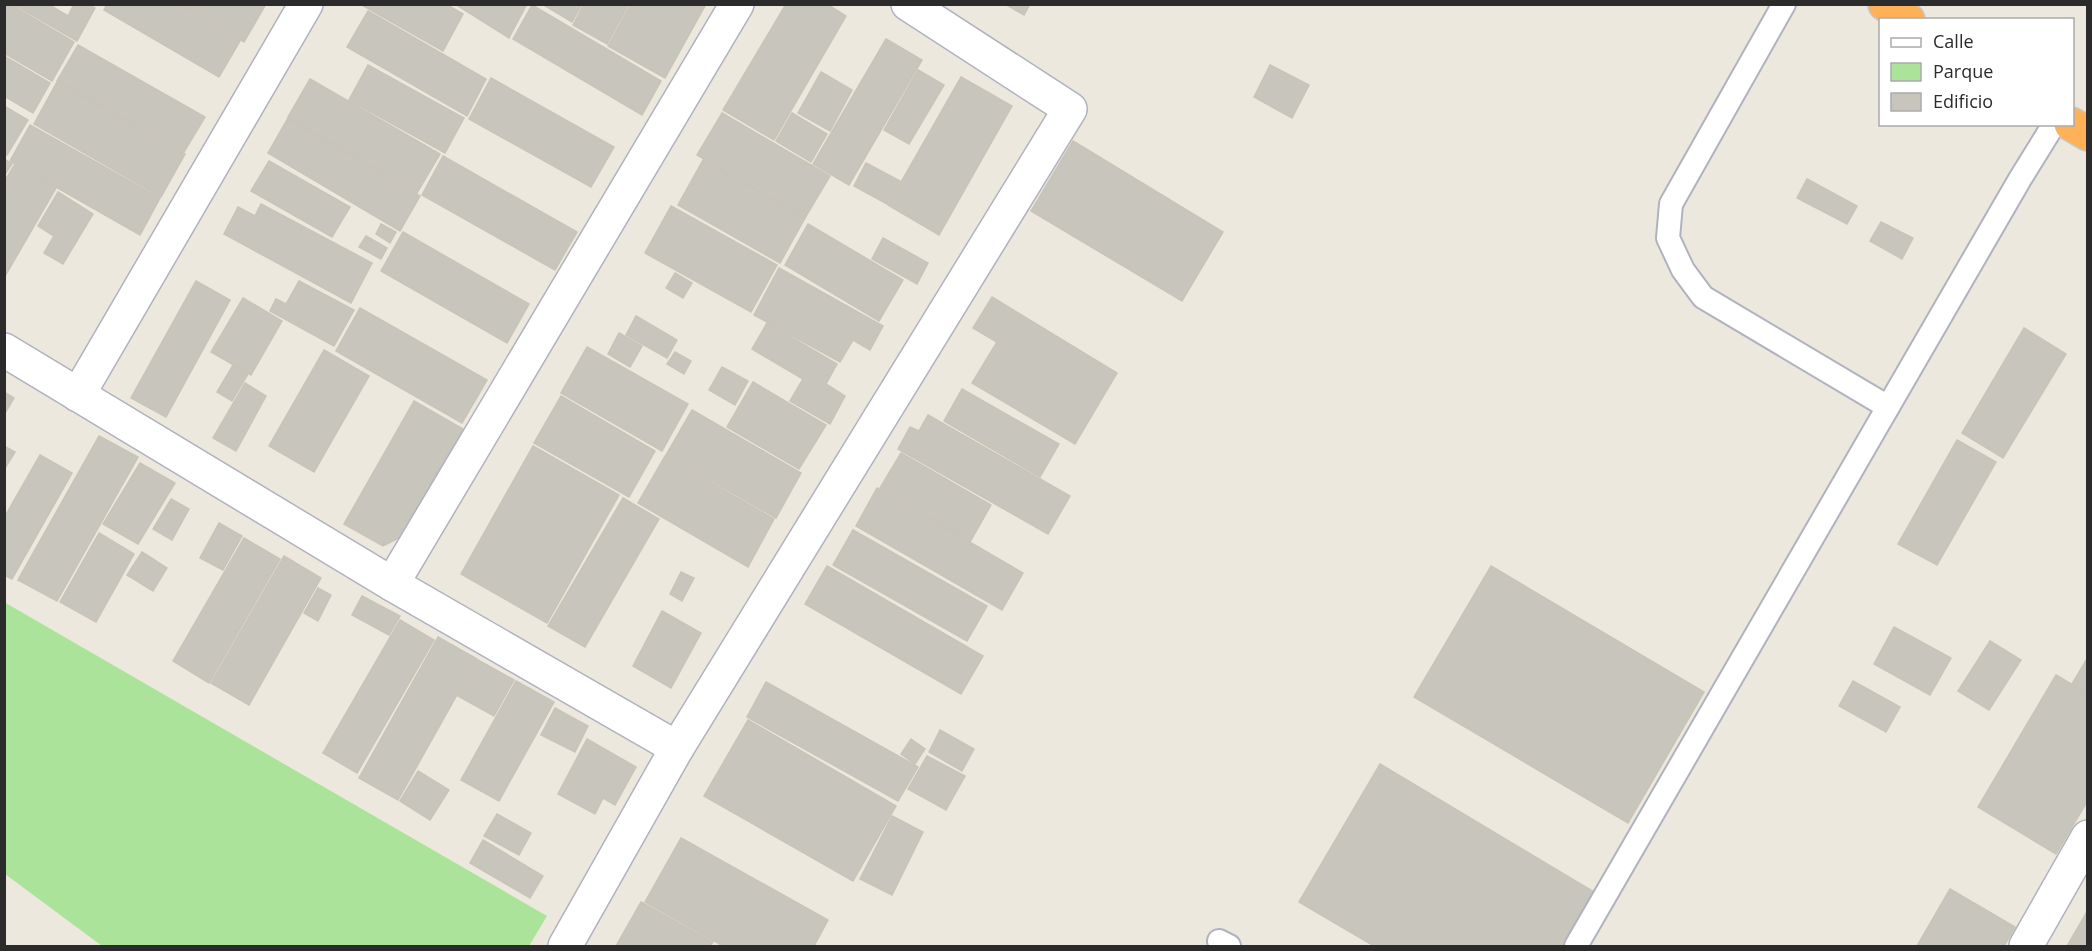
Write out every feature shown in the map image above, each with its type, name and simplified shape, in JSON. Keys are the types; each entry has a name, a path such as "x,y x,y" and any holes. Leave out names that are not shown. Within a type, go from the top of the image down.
{"highway":[{"path":"1885,4 1905,18"},
{"path":"2074,126 2088,135"}],"street":[{"path":"78,395 306,4"},
{"path":"392,584 737,4"},
{"path":"565,946 677,748 1070,109 908,4"},
{"path":"4,350 392,584 677,748"},
{"path":"2026,946 2088,837"}],"lane":[{"path":"1784,4 1671,204 1668,238 1683,270 1703,297 1888,407"},
{"path":"1576,946 2053,126"}],"green space":[{"path":"4,602 547,916 529,946 102,946 5,874"}],"building":[{"path":"4,4 10,4 74,42 52,81 4,53"},
{"path":"13,4 48,4 68,16 74,4 88,4 95,8 77,41"},
{"path":"107,4 178,4 240,41 219,77 104,10"},
{"path":"180,4 266,4 244,42"},
{"path":"360,4 446,4 463,14 443,51"},
{"path":"455,4 527,4 509,38"},
{"path":"542,4 582,4 572,22"},
{"path":"584,4 629,4 607,44 573,25"},
{"path":"631,4 706,4 665,78 608,46"},
{"path":"786,4 827,4 846,16 774,140 723,110"},
{"path":"1005,4 1030,4 1024,15"},
{"path":"532,5 661,81 642,115 513,39"},
{"path":"368,11 486,79 467,116 347,47"},
{"path":"886,39 922,60 849,185 813,164"},
{"path":"78,45 205,117 184,152 57,81"},
{"path":"4,56 50,83 33,113 4,96"},
{"path":"368,65 464,118 445,153 349,100"},
{"path":"1270,65 1309,85 1292,118 1254,97"},
{"path":"918,70 944,85 909,144 884,130"},
{"path":"821,72 852,90 830,131 798,113"},
{"path":"961,77 1012,106 939,235 888,205"},
{"path":"491,78 614,147 591,187 469,119"},
{"path":"310,79 440,154 417,193 288,117"},
{"path":"57,82 185,154 161,197 34,124"},
{"path":"4,106 28,120 7,155 4,154"},
{"path":"722,113 830,176 805,218 697,155"},
{"path":"792,113 827,134 811,162 776,141"},
{"path":"288,118 420,196 400,231 268,153"},
{"path":"30,125 160,198 140,235 10,161"},
{"path":"1073,141 1223,232 1182,301 1031,211"},
{"path":"443,156 577,232 555,270 422,195"},
{"path":"4,159 12,164 4,176"},
{"path":"703,160 805,218 780,263 678,205"},
{"path":"269,161 350,207 332,237 251,191"},
{"path":"866,163 900,181 887,204 854,186"},
{"path":"15,164 56,188 4,278 4,182"},
{"path":"1807,179 1857,206 1847,224 1797,198"},
{"path":"58,192 93,214 63,264 44,253 54,236 38,226"},
{"path":"261,204 372,263 351,303 224,234 238,207 255,216"},
{"path":"671,206 777,265 751,312 645,253"},
{"path":"1881,222 1913,238 1902,259 1870,241"},
{"path":"381,224 396,232 390,243 376,234"},
{"path":"808,224 903,280 879,321 785,265"},
{"path":"403,232 529,304 507,343 381,271"},
{"path":"366,236 387,248 381,259 359,247"},
{"path":"883,238 928,263 917,284 872,259"},
{"path":"779,268 883,326 870,350 853,340 840,362 754,315"},
{"path":"675,273 692,283 683,298 666,288"},
{"path":"196,281 230,300 166,417 131,398"},
{"path":"299,281 354,310 334,346 270,311 276,299 286,304"},
{"path":"992,297 1117,373 1075,444 972,383 997,342 973,328"},
{"path":"243,298 282,321 251,375 211,352"},
{"path":"360,308 487,380 462,423 336,351"},
{"path":"636,316 677,340 667,358 626,335"},
{"path":"767,323 837,364 826,384 845,396 830,424 790,401 803,379 752,349"},
{"path":"2024,328 2066,354 2003,458 1962,433"},
{"path":"619,333 642,346 630,367 608,354"},
{"path":"587,347 688,404 662,451 561,393"},
{"path":"324,350 369,376 314,472 269,446"},
{"path":"675,352 691,361 684,374 667,364"},
{"path":"233,365 248,374 232,401 217,392"},
{"path":"722,367 748,381 735,405 709,390"},
{"path":"753,382 826,425 799,469 727,427"},
{"path":"245,383 266,396 236,451 213,438"},
{"path":"962,389 1059,444 1040,477 944,421"},
{"path":"4,392 14,398 4,415"},
{"path":"561,396 655,451 629,497 534,443"},
{"path":"414,401 463,429 401,537 383,546 344,524"},
{"path":"692,410 801,473 776,518 666,455"},
{"path":"928,415 1070,496 1048,534 898,449 910,427 919,431"},
{"path":"99,436 138,457 57,601 18,580"},
{"path":"1957,440 1996,462 1937,565 1898,544"},
{"path":"4,446 15,452 4,470"},
{"path":"533,446 619,495 547,623 461,574"},
{"path":"901,453 991,505 970,542 880,488"},
{"path":"40,455 72,473 12,579 4,575 4,518"},
{"path":"665,456 774,519 748,567 638,503"},
{"path":"140,463 175,483 138,544 103,524"},
{"path":"877,488 1023,573 1002,610 856,526"},
{"path":"623,498 659,519 585,647 548,626"},
{"path":"171,499 189,509 172,540 153,529"},
{"path":"219,523 242,536 223,570 200,558"},
{"path":"853,530 987,606 967,641 833,565"},
{"path":"99,533 134,554 96,622 60,602"},
{"path":"244,538 280,559 209,683 173,661"},
{"path":"142,552 167,568 153,591 127,575"},
{"path":"284,556 321,578 249,705 211,683"},
{"path":"827,566 983,656 961,694 805,604"},
{"path":"1491,566 1704,692 1628,823 1414,697"},
{"path":"681,572 694,578 682,601 670,594"},
{"path":"318,588 331,595 318,621 304,613"},
{"path":"362,596 400,616 389,635 352,615"},
{"path":"662,611 701,633 671,688 633,666"},
{"path":"400,620 434,640 357,773 323,753"},
{"path":"1894,627 1951,658 1930,695 1874,664"},
{"path":"438,637 477,659 398,800 359,778"},
{"path":"1990,641 2021,660 1989,710 1958,691"},
{"path":"2088,657 2088,693 2072,684"},
{"path":"478,660 514,680 494,716 458,696"},
{"path":"2056,675 2088,694 2088,800 2056,854 1978,807"},
{"path":"516,681 554,702 499,801 461,780"},
{"path":"1853,681 1900,707 1886,732 1839,706"},
{"path":"766,682 918,767 898,801 747,717"},
{"path":"555,708 588,726 575,752 541,735"},
{"path":"748,720 896,806 853,881 704,796"},
{"path":"940,730 974,749 962,771 929,752"},
{"path":"587,739 636,767 615,805 603,798 595,814 558,794"},
{"path":"911,739 925,749 915,764 901,754"},
{"path":"927,756 965,776 946,810 908,789"},
{"path":"1380,764 1594,892 1562,946 1374,946 1299,902"},
{"path":"418,771 449,790 430,820 400,801"},
{"path":"497,814 531,833 519,855 484,836"},
{"path":"892,816 923,832 892,895 860,879"},
{"path":"681,838 828,920 814,946 723,946 645,902"},
{"path":"483,840 543,876 530,898 470,863"},
{"path":"1950,889 2015,927 2004,946 1917,946"},
{"path":"641,902 713,942 710,946 616,946"},
{"path":"2088,910 2088,946 2067,946"}]}
